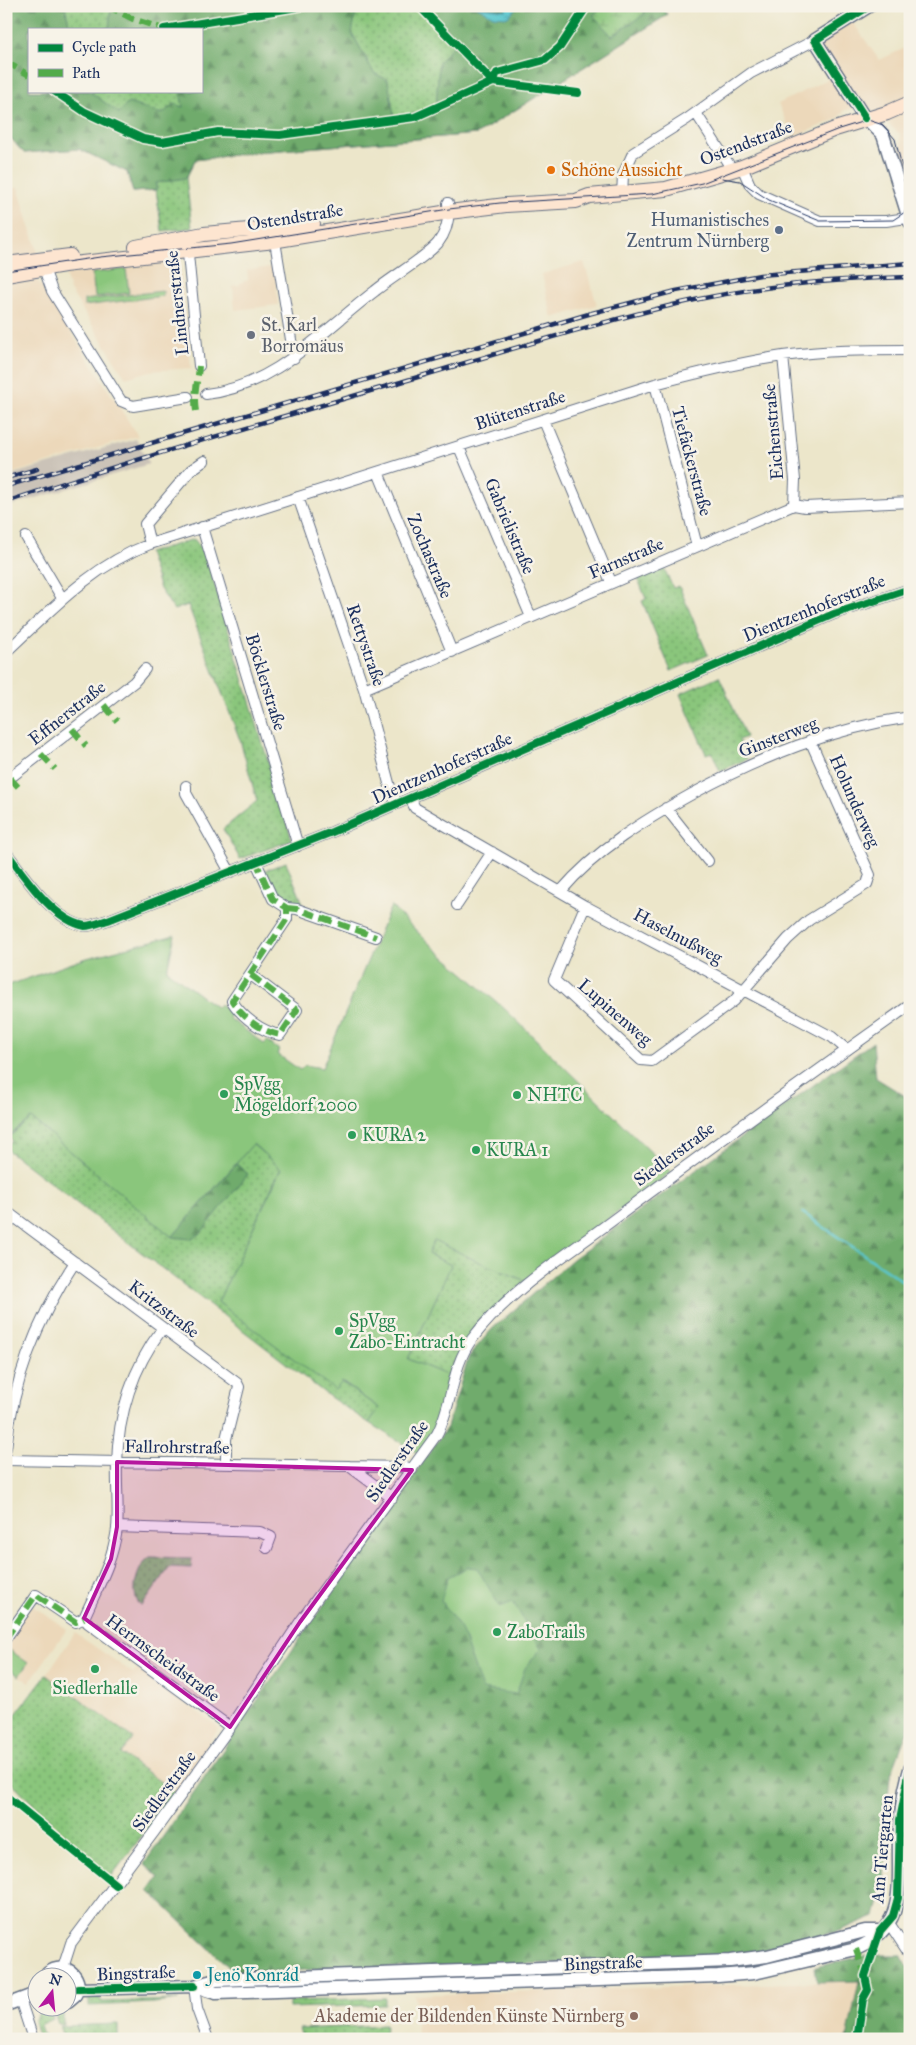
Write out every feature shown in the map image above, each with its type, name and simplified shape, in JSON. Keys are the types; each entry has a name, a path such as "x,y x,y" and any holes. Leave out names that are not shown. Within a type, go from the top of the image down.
{"main road":[{"name":"Ostendstraße","path":"6,275 43,264 145,246 187,244 273,235 448,208 564,193 576,192 589,196 622,195 676,187 738,169 865,118 887,113 910,103"},
{"name":"Ostendstraße","path":"6,264 43,264"}],"street":[{"path":"622,195 623,176 633,153 696,113 751,73 814,40 869,6"},
{"path":"696,113 750,185 759,194 820,221 874,222 909,220 883,135 865,118 814,40"},
{"path":"206,394 224,392 260,379 294,358 373,292 437,244 447,225 448,208"},
{"path":"273,235 294,358"},
{"name":"Lindnerstraße","path":"187,244 199,366"},
{"path":"43,264 48,282 60,305 121,401 134,406 188,397"},
{"name":"Blütenstraße","path":"6,652 62,598 93,572 118,558 150,544 655,384 708,370 783,356 851,350 910,350"},
{"name":"Eichenstraße","path":"783,356 795,480 794,505"},
{"name":"Tiefäckerstraße","path":"655,384 697,546"},
{"path":"542,420 611,582"},
{"name":"Gabrielistraße","path":"459,447 531,617"},
{"path":"150,544 145,524 191,470 204,461"},
{"name":"Zochastraße","path":"378,472 452,652"},
{"name":"Rettystraße","path":"298,497 364,689 388,779 397,804"},
{"name":"Farnstraße","path":"364,689 794,505 805,507 910,502"},
{"name":"Böcklerstraße","path":"202,527 298,846"},
{"path":"26,537 62,598"},
{"name":"Dientzenhoferstraße","path":"6,852 48,903 71,922 87,926 108,920 298,846 834,614 910,589"},
{"name":"Effnerstraße","path":"6,781 134,682 145,669"},
{"name":"Ginsterweg","path":"562,891 618,839 666,808 746,766 810,740 869,724 910,717"},
{"name":"Holunderweg","path":"745,990 762,967 788,939 830,905 866,884 870,875 810,740"},
{"path":"186,786 186,794 230,872"},
{"name":"Haselnußweg","path":"410,798 416,808 585,906 832,1037 847,1050"},
{"path":"666,808 708,861"},
{"path":"457,905 492,852"},
{"path":"256,862 273,899 287,908 297,909 376,937"},
{"name":"Lupinenweg","path":"585,906 554,980 641,1060 652,1061 734,1001 745,990"},
{"path":"251,975 297,1010 280,1035 268,1033 238,1010 232,1001 287,919 287,908"},
{"name":"Siedlerstraße","path":"63,1968 72,1943 230,1727 300,1622 437,1434 445,1418 456,1371 466,1347 500,1309 554,1264 910,1005"},
{"path":"6,1227 10,1214"},
{"name":"Kritzstraße","path":"10,1214 237,1383 239,1387 226,1439 226,1463"},
{"path":"6,1448 11,1387 55,1292 75,1262"},
{"name":"Herrnscheidstraße","path":"162,1329 145,1351 123,1408 117,1462 117,1527 111,1559 101,1585 84,1618 88,1623 230,1727"},
{"name":"Fallrohrstraße","path":"6,1460 406,1467 412,1470"},
{"path":"348,1466 392,1498"},
{"path":"117,1527 260,1532 271,1537 267,1548"},
{"path":"6,1638 36,1595 76,1622 84,1618"},
{"name":"Am Tiergarten","path":"910,1770 900,1820 898,1898 885,1927 910,1955"},
{"name":"Bingstraße","path":"78,1989 194,1986 216,1980 243,1978 730,1961 806,1946 885,1927"},
{"name":"Bingstraße","path":"194,1986 216,1993 718,1976 754,1972 856,1949 870,1943 885,1927"},
{"path":"806,1946 809,1960"},
{"path":"396,1973 397,1987"},
{"path":"194,1986 197,2009 208,2039"},
{"path":"6,2005 28,1996"},
{"path":"20,1999 33,2039"}],"highlighted area":[{"path":"117,1462 412,1470 300,1622 230,1727 84,1618 111,1559 117,1527"}],"shaded area":[{"path":"852,21 879,60 910,46 910,202 900,134 867,107 845,110 837,119 793,137 778,104 828,79 810,55 823,40"},
{"path":"18,187 39,256 6,261 6,190"},
{"path":"179,259 191,368 150,371 126,378 70,290 65,274"},
{"path":"584,262 597,305 552,318 542,274"},
{"path":"274,267 278,305 235,310 233,286 240,285 240,283 248,280 247,270"},
{"path":"29,278 38,281 138,436 6,475 6,281"},
{"path":"136,439 149,464 6,507 6,476"},
{"path":"31,1605 67,1629 29,1683 6,1667 6,1641"},
{"path":"75,1633 133,1673 137,1668 217,1726 218,1729 175,1792 121,1754 132,1738 46,1675"},
{"name":"Akademie der Bildenden Künste Nürnberg","path":"859,1981 847,2039 417,2038 415,1995"}],"green space":[{"path":"6,6 663,6 667,15 477,134 257,152 195,160 186,178 192,228 162,231 156,190 133,192 127,172 79,149 24,153 6,133"},
{"path":"6,6 65,6 70,28 28,28 28,92 90,92 119,113 128,103 162,114 174,104 183,107 180,92 202,92 202,28 109,28 111,6 357,6 352,33 374,73 388,80 394,116 417,114 436,105 439,62 456,42 423,6 663,6 667,15 477,134 257,152 195,160 186,178 156,183 156,190 133,192 127,172 79,149 24,153 6,133"},
{"path":"604,6 643,6 645,14 612,36 593,15"},
{"path":"126,269 129,293 95,297 92,273"},
{"path":"163,291 163,296 84,306 84,300"},
{"path":"194,539 205,553 292,840 240,859 223,829 257,801 240,740 188,605 174,610 160,589 148,553"},
{"path":"664,568 673,588 679,586 708,655 671,671 642,601 646,599 638,579"},
{"path":"719,676 746,737 739,740 747,759 720,771 712,752 706,754 680,694"},
{"path":"286,862 302,901 300,906 276,896 264,871"},
{"path":"391,906 432,946 507,1011 671,1172 526,1281 477,1261 434,1240 428,1254 451,1265 408,1359 451,1377 442,1416 419,1454 369,1423 379,1408 342,1382 335,1390 218,1302 281,1169 253,1144 172,1237 31,1118 6,1138 6,986 87,958 175,935 167,970 217,1008 220,1004 231,1014 229,1018 264,1044 267,1041 279,1050 277,1054 300,1070 305,1065 322,1068"},
{"path":"873,1042 876,1078 910,1099 910,1724 890,1777 885,1832 884,1884 875,1916 836,1932 753,1952 660,1960 234,1972 149,1891 159,1877 144,1864 447,1427 469,1356 492,1329 573,1259"},
{"path":"31,1118 172,1237 248,1174 236,1164 252,1144 281,1168 218,1302 335,1389 341,1382 379,1408 369,1423 330,1397 6,1149 6,1146 12,1141 9,1137"},
{"path":"236,1164 248,1174 200,1234 190,1239 172,1237"},
{"path":"434,1240 477,1261 526,1281 479,1326 451,1377 408,1359 451,1265 428,1254"},
{"path":"150,1557 192,1558 191,1568 170,1567 142,1606 136,1596 136,1581 141,1567"},
{"name":"ZaboTrails","path":"468,1567 477,1568 500,1607 513,1602 541,1649 525,1668 516,1694 482,1689 461,1629 441,1601 448,1577"},
{"path":"7,1648 28,1663 19,1676 6,1667"},
{"path":"46,1675 133,1738 121,1754 175,1792 110,1878 6,1778 6,1733 12,1719"},
{"path":"869,1955 901,1955 910,1971 910,2039 847,2039 859,1981 817,1982 815,1967"},
{"path":"98,1996 102,2002 179,2000 89,2006 89,1997"},
{"path":"385,1998 385,2005 289,2008 289,2001"},
{"path":"36,2018 53,2019 40,2025 44,2037 39,2039 34,2021"},
{"path":"56,2018 63,2018 63,2024 58,2024"},
{"path":"118,2024 118,2039 64,2039 59,2026"},
{"path":"385,2025 384,2039 303,2039 299,2029"}],"water":[{"path":"476,6 505,10 507,6 518,6 508,17 493,16"}],"waterway":[{"path":"803,1213 910,1286"}],"tram line":[{"path":"6,271 100,257 231,244 449,209 500,203 652,194 702,183 839,129 868,120 883,125 895,139 910,198"},
{"path":"722,178 740,181 769,200 820,221 893,220 905,212 910,203"}],"railway":[{"path":"6,486 592,313 676,291 760,275 910,263"},
{"path":"6,502 203,440 539,341 677,304 734,292 793,284 910,277"},
{"path":"6,478 37,469"}],"marked path":[{"path":"107,6 133,19 161,28"},
{"path":"6,62 28,74"},
{"path":"196,411 195,394 199,366"},
{"path":"104,705 117,721"},
{"path":"72,729 86,746"},
{"path":"41,754 55,769"},
{"path":"10,778 21,790"},
{"path":"251,975 297,1010 280,1035 266,1031 253,1023 241,1013 232,1001 287,919 287,908 273,899 256,862"},
{"path":"287,908 297,909 376,937"},
{"path":"6,1638 36,1595 76,1622 84,1618"},
{"path":"856,1949 865,1975"}],"cycle path":[{"path":"170,28 304,6"},
{"path":"419,6 493,82"},
{"path":"493,82 497,73 545,60 560,47 587,6"},
{"path":"865,118 815,40 869,6"},
{"path":"55,92 85,112 143,139 162,142 218,132 280,135 415,117 493,82 578,93"},
{"path":"6,852 31,885 51,907 73,922 85,926 94,925 332,832 834,614 910,589"},
{"path":"857,2039 863,1999 868,1990 865,1976 880,1931 893,1916 898,1898 900,1820 910,1769"},
{"path":"6,1796 116,1885"},
{"path":"78,1989 194,1986"}],"place":[{"name":"Schöne Aussicht","path":"551,170"},
{"name":"Humanistisches Zentrum Nürnberg","path":"779,230"},
{"name":"St. Karl Borromäus","path":"251,335"},
{"name":"SpVgg Mögeldorf 2000","path":"224,1094"},
{"name":"NHTC","path":"517,1095"},
{"name":"KURA 2","path":"352,1135"},
{"name":"KURA 1","path":"476,1150"},
{"name":"SpVgg Zabo-Eintracht","path":"339,1331"},
{"name":"ZaboTrails","path":"497,1632"},
{"name":"Siedlerhalle","path":"95,1669"},
{"name":"Jenö Konrád","path":"197,1975"},
{"name":"Akademie der Bildenden Künste Nürnberg","path":"634,2016"}]}
